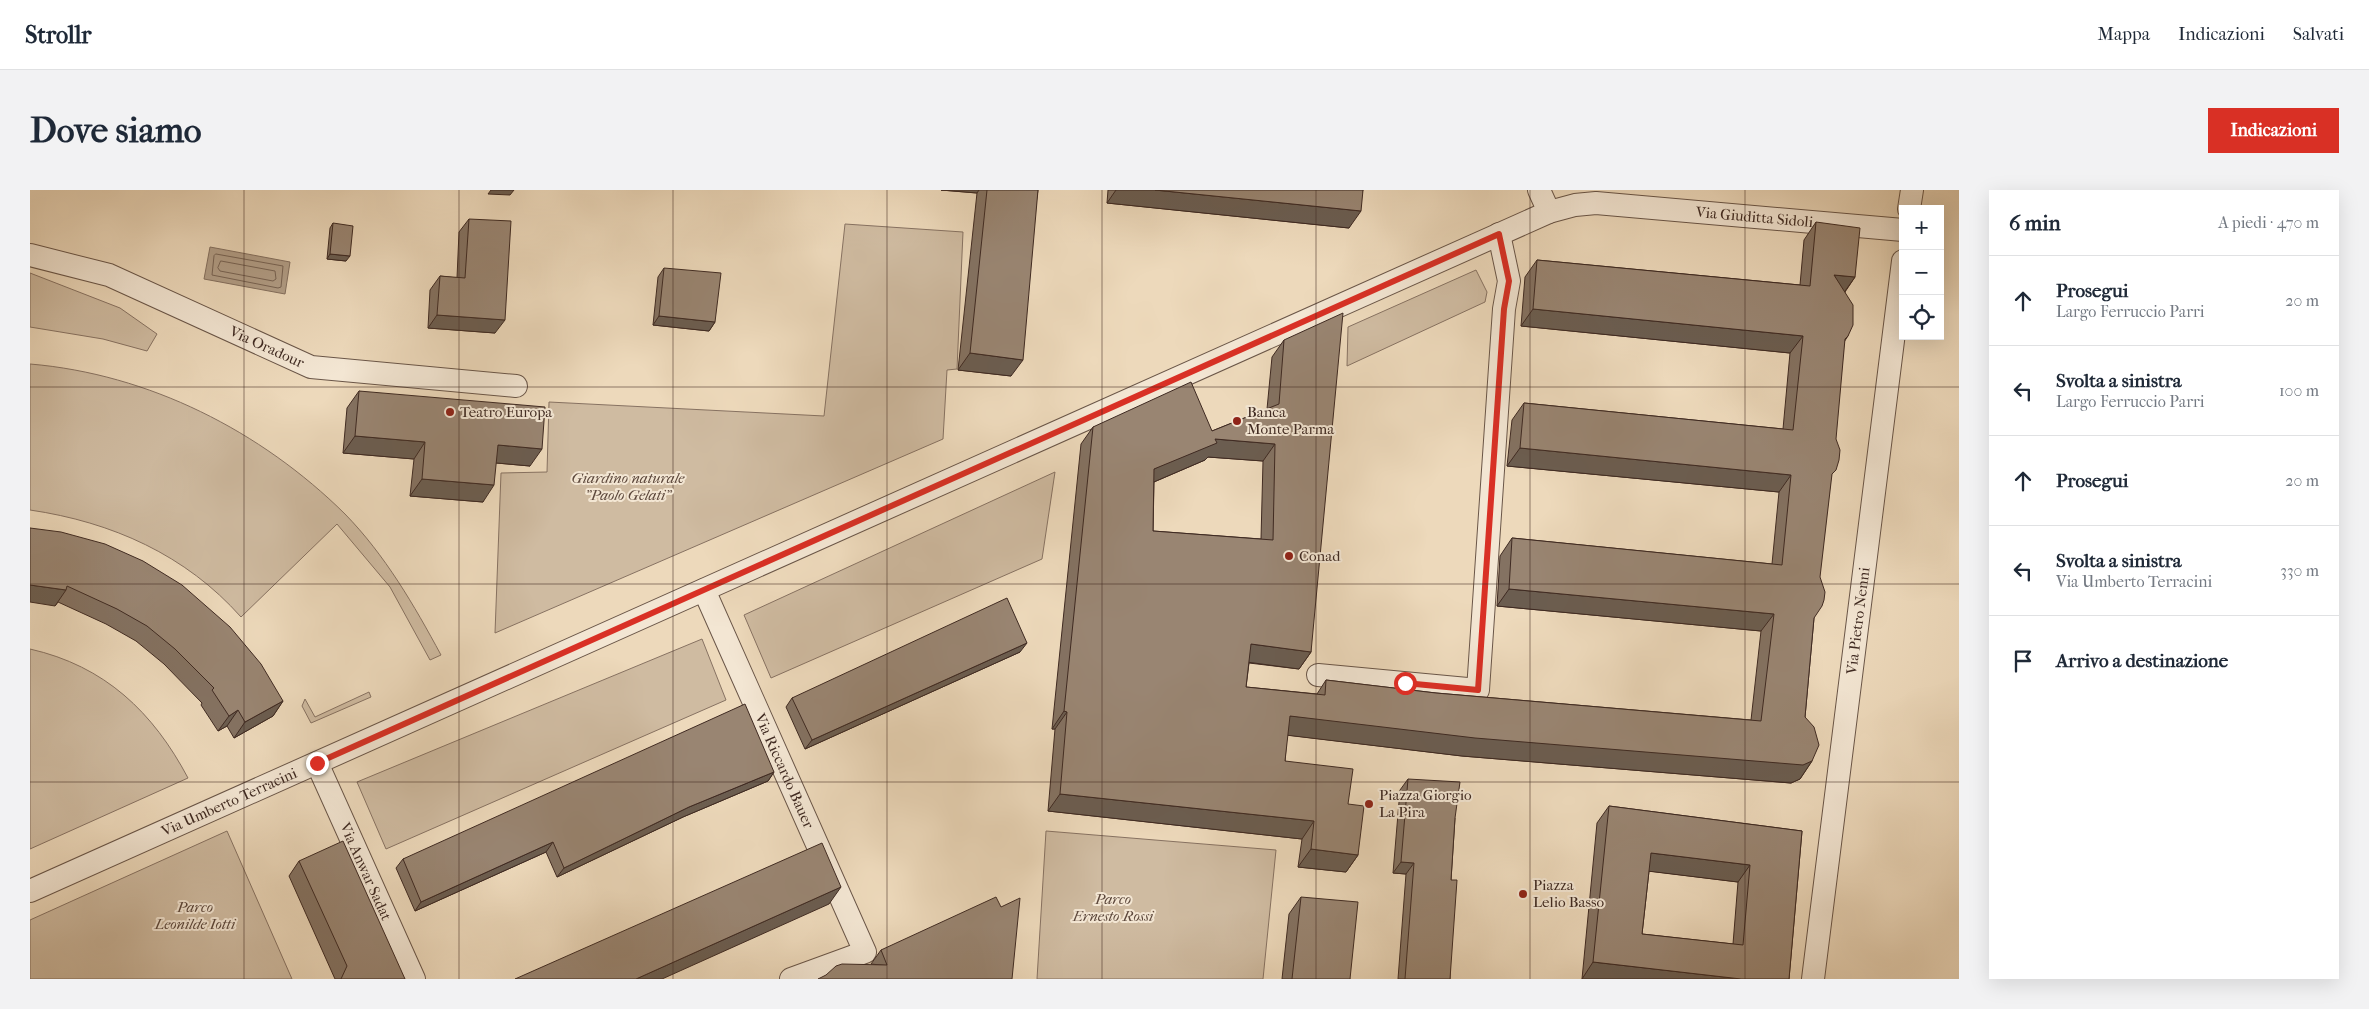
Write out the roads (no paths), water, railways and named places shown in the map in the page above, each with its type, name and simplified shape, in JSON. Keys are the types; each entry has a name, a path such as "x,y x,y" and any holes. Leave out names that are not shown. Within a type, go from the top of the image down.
{"street":[{"path":"1539,190 1549,212"},
{"path":"1544,190 1549,212"},
{"path":"1910,205 1912,190"},
{"name":"Via Giuditta Sidoli","path":"1549,212 1575,205 1596,203 1899,230"},
{"name":"Via Umberto Terracini","path":"30,891 1549,212"},
{"path":"1318,675 1478,690 1504,309 1509,281 1499,234"},
{"name":"Via Oradour","path":"30,255 109,275 311,367 516,386"},
{"name":"Via Pietro Nenni","path":"1812,979 1899,293"},
{"name":"Via Riccardo Bauer","path":"704,590 865,952 791,979"},
{"name":"Via Anwar Sadat","path":"317,763 414,979"}],"water":[{"path":"210,247 290,262 285,294 204,279"}],"place":[{"name":"Teatro Europa","path":"450,412"},
{"name":"Banca Monte Parma","path":"1237,421"},
{"name":"Conad","path":"1289,556"},
{"name":"Piazza Giorgio La Pira","path":"1369,804"},
{"name":"Piazza Lelio Basso","path":"1523,894"}],"park label":[{"name":"Giardino naturale \"Paolo Gelati\"","path":"628,486"},
{"name":"Parco Ernesto Rossi","path":"1113,908"},
{"name":"Parco Leonilde Iotti","path":"195,916"}]}
